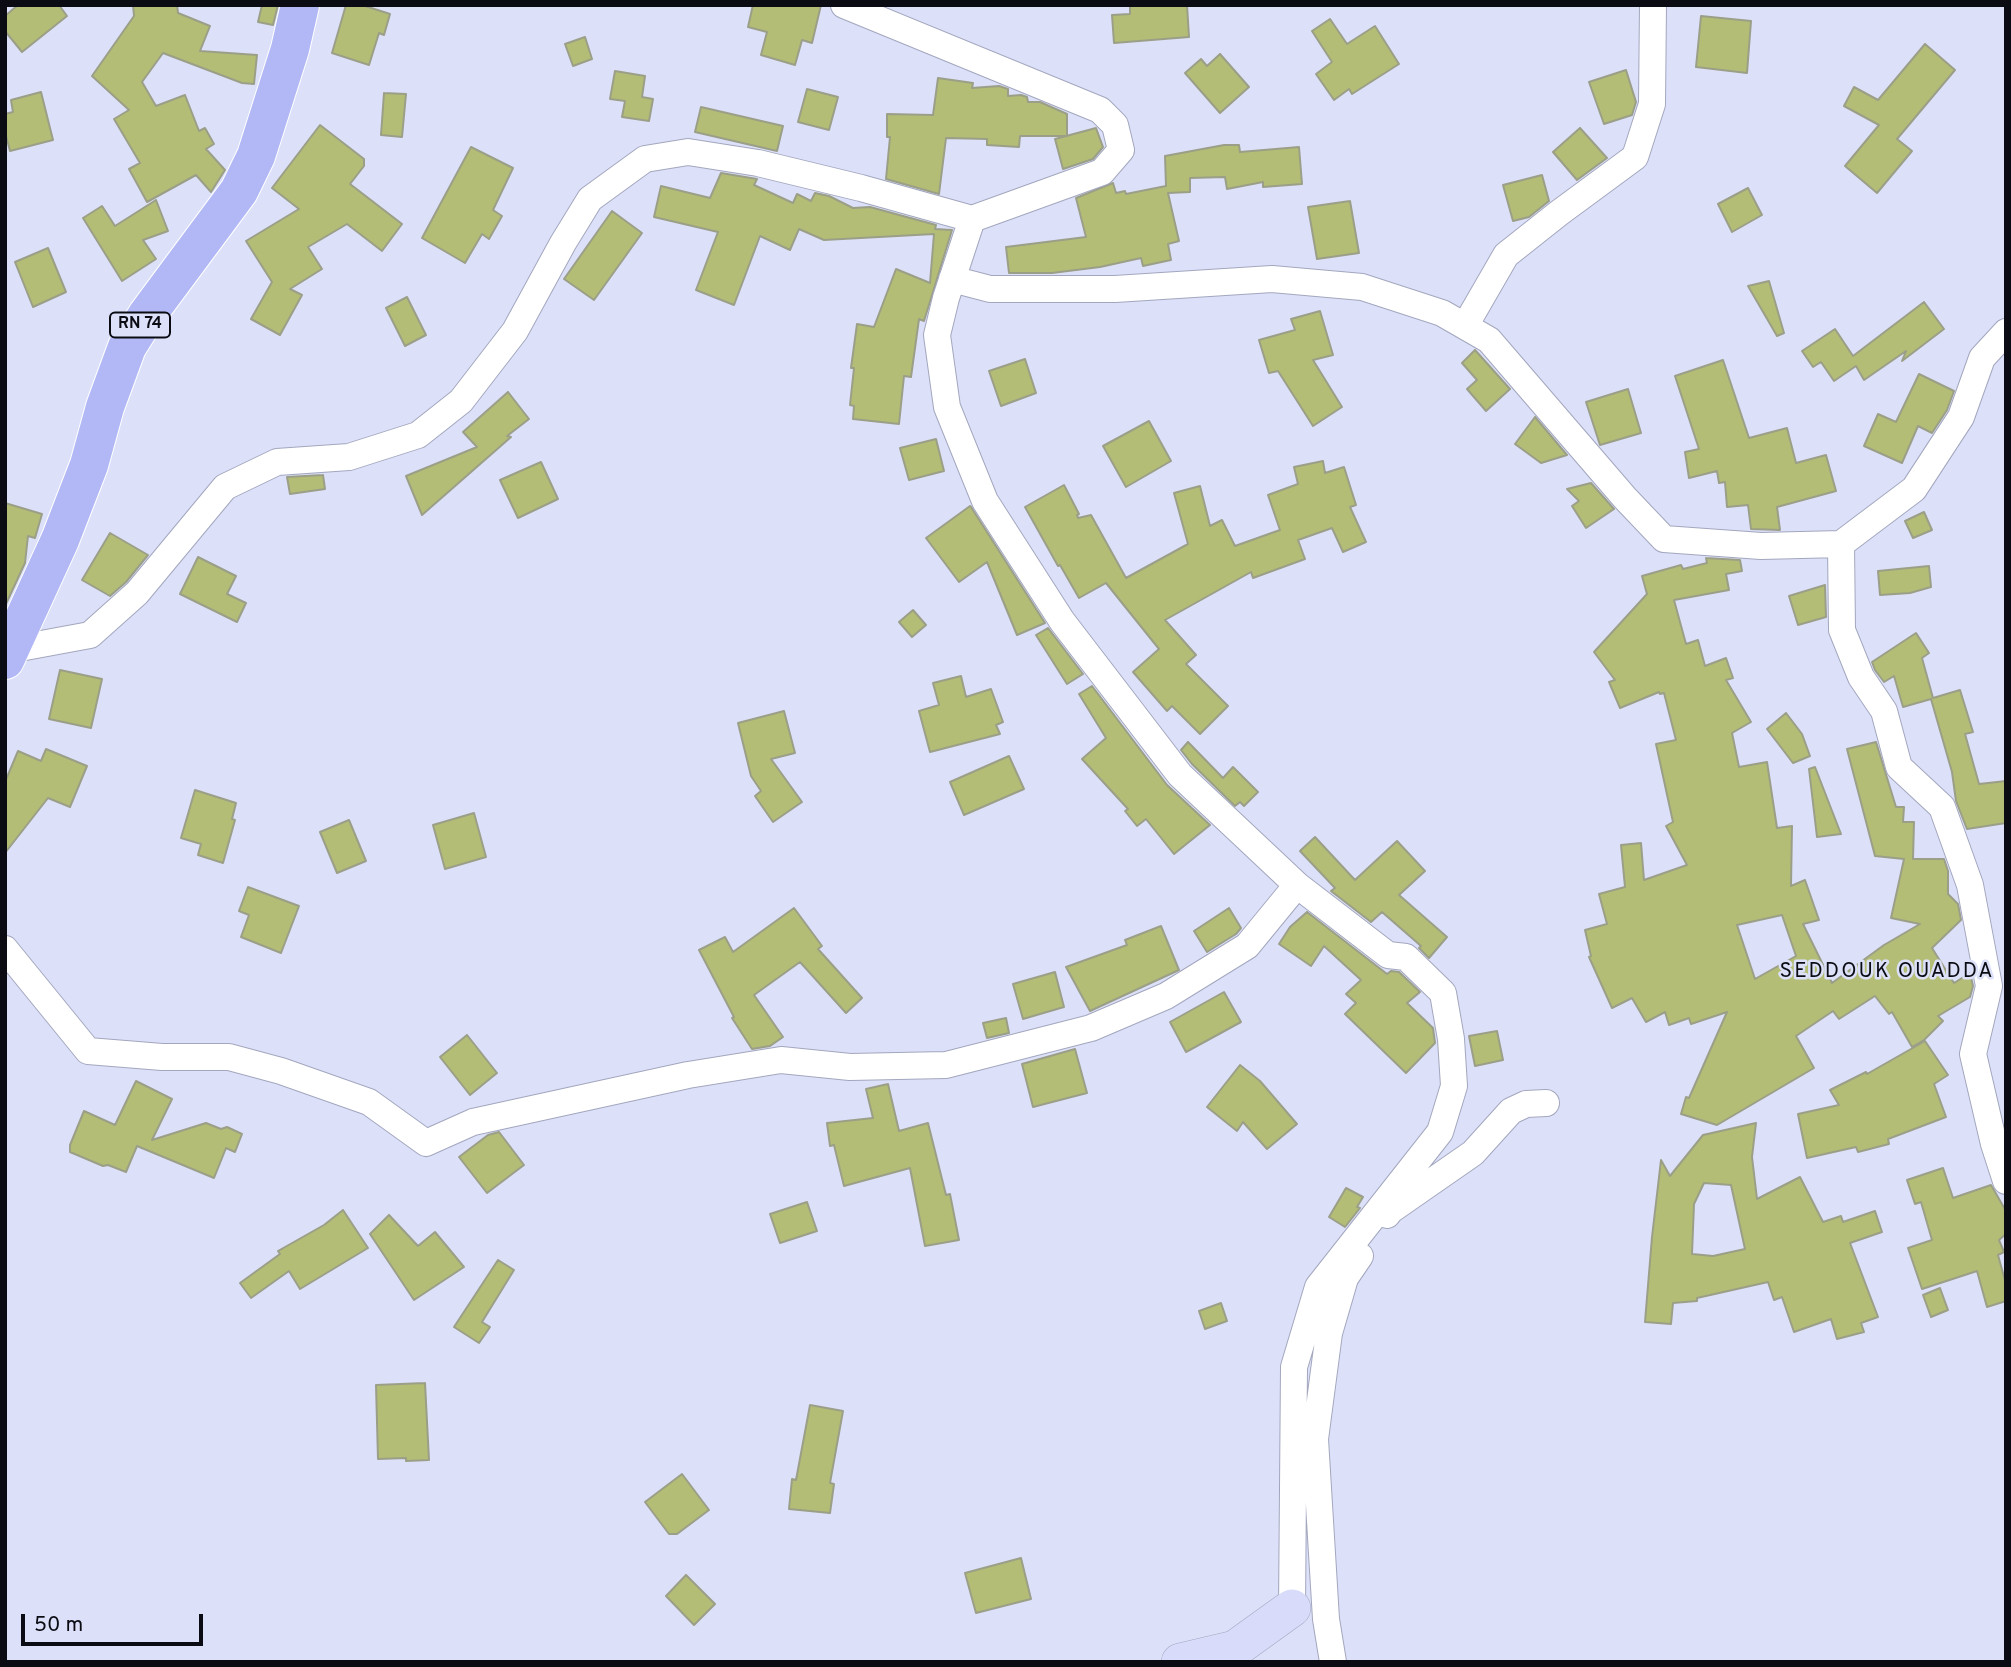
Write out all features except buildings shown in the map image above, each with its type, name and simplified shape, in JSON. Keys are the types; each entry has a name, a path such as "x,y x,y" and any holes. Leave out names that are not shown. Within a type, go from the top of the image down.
{"main road":[{"name":"RN 74","path":"7,655 61,540 89,465 105,407 127,347 147,315 239,191 256,156 290,48 300,5"}],"street":[{"path":"7,655 90,635 138,593 225,487 277,462 349,457 418,435 461,401 515,331 590,198 645,159 688,152 758,163 972,219 1102,172 1121,150 1115,125 1100,110 844,5"},
{"path":"1465,326 1506,255 1635,157 1651,104 1653,5"},
{"path":"972,219 937,335 947,407 985,501 1062,621 1180,775 1297,885 1388,955 1406,957 1443,993 1451,1039 1454,1086 1440,1132 1318,1287 1294,1367 1292,1608 1235,1649 1180,1662"},
{"path":"952,279 990,289 1115,289 1272,279 1362,287 1441,313 1489,340 1608,479 1664,539 1761,546 1841,544 1914,489 1961,417 1982,358 2006,332"},
{"path":"1841,544 1842,630 1861,677 1884,711 1899,767 1942,807 1970,885 1989,986 1973,1054 1994,1144 2006,1181"},
{"path":"5,949 88,1051 162,1057 229,1057 281,1071 369,1102 426,1143 473,1122 688,1075 781,1060 850,1067 946,1065 1091,1028 1166,996 1247,946 1297,885"},
{"path":"1333,1662 1326,1619 1315,1440 1329,1333 1345,1278 1391,1210 1473,1153 1511,1111 1526,1104 1546,1103"}],"district":[{"name":"SEDDOUK OUADDA","path":"1887,973"}]}
